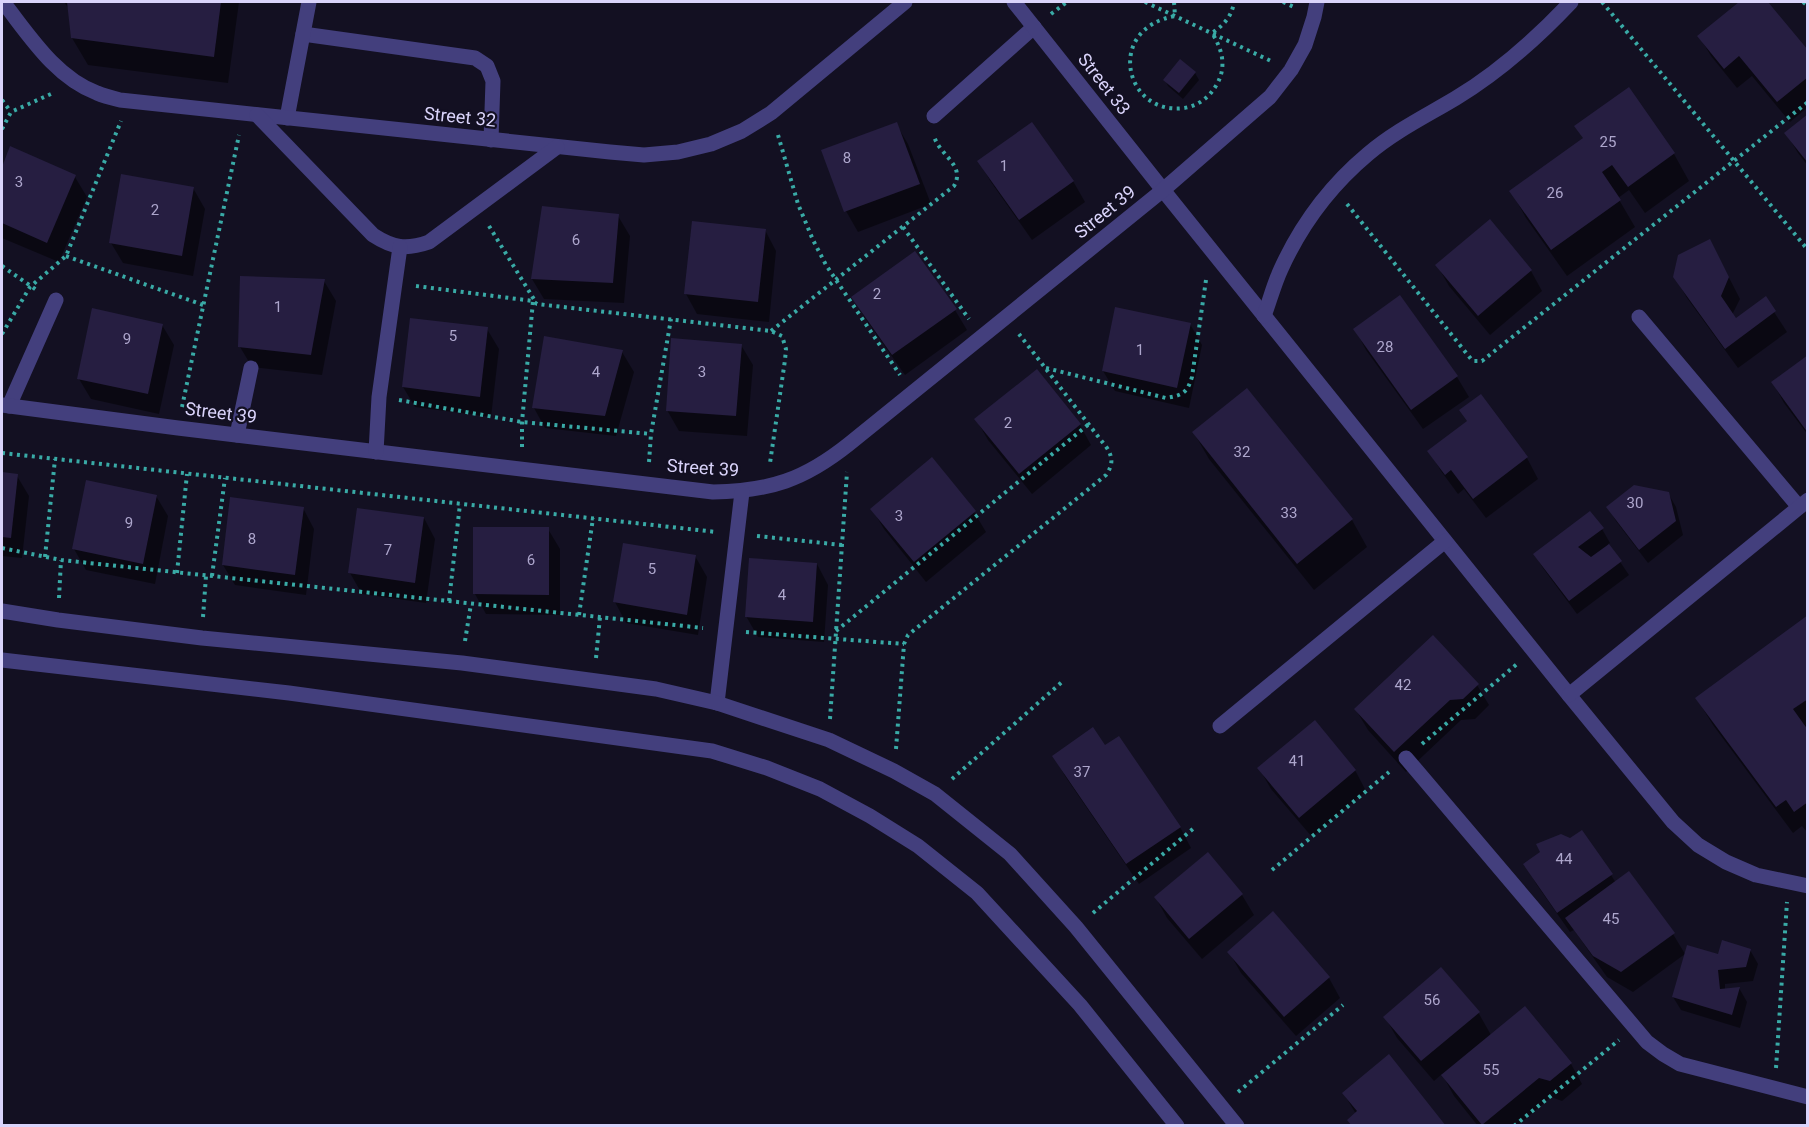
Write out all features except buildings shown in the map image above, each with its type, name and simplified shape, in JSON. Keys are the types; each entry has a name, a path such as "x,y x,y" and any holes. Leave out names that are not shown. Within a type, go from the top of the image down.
{"street":[{"name":"Street 32","path":"3,2 57,68 76,83 97,94 129,101 644,155 678,152 711,144 742,130 771,113 905,2"},
{"path":"287,118 309,2"},
{"name":"Street 33","path":"1014,2 1162,190 1673,822 1698,845 1726,862 1756,875 1808,886"},
{"name":"Street 39","path":"5,406 713,492 742,492 792,480 816,468 849,444 1162,190 1270,97 1291,70 1305,45 1317,2"},
{"path":"1264,316 1281,269 1304,226 1334,187 1368,153 1407,125 1458,97 1505,64 1571,2"},
{"path":"934,116 1034,27"},
{"path":"303,34 476,58 487,66 493,81 491,140"},
{"path":"250,114 373,235 386,244 400,247 415,247 429,242 557,147"},
{"path":"376,452 379,397 400,247"},
{"path":"5,406 56,300"},
{"path":"1569,695 1803,504 1639,317"},
{"path":"237,435 251,368"},
{"path":"717,703 742,492"},
{"path":"1220,726 1445,541"},
{"path":"2,610 58,620 202,638 462,663 656,689 717,703 829,740 894,771 935,794 1010,854 1076,927 1237,1125"},
{"path":"2,660 289,693 712,751 767,768 820,789 870,816 918,846 977,893 1080,1005 1177,1125"},
{"path":"1406,758 1647,1042 1680,1064 1808,1097"}],"path":[{"path":"1145,2 1291,70"},
{"path":"1174,2 1175,16"},
{"path":"1212,33 1229,18 1234,2"},
{"path":"1602,2 1808,250"},
{"path":"1803,2 1808,6"},
{"path":"1175,16 1150,23 1137,38 1130,56 1130,69 1134,82 1151,101 1176,109 1201,102 1211,93 1218,83 1223,57 1212,33"},
{"path":"2,129 11,112 76,83"},
{"path":"2,100 11,112"},
{"path":"2,334 30,287 66,256 129,101"},
{"path":"1334,187 1471,358 1478,361 1485,359 1808,102"},
{"path":"771,113 798,204 813,240 826,265 912,393"},
{"path":"178,428 203,305 250,114"},
{"path":"771,332 954,186 958,179 958,171 936,143 934,116"},
{"path":"477,206 535,302 522,422 522,469"},
{"path":"903,227 982,336"},
{"path":"1046,369 1166,398 1179,396 1188,389 1192,377 1210,249"},
{"path":"66,256 203,305"},
{"path":"2,266 30,287 56,300"},
{"path":"396,284 771,332 782,336 786,349 766,488"},
{"path":"894,771 904,644 908,635 1106,475 1112,462 1111,454 1006,317"},
{"path":"647,484 651,434 671,319"},
{"path":"379,397 522,422 651,434"},
{"path":"836,631 1089,424"},
{"path":"829,740 849,444"},
{"path":"2,453 842,545"},
{"path":"45,557 55,459"},
{"path":"177,573 187,474"},
{"path":"212,576 225,478"},
{"path":"449,601 460,504"},
{"path":"579,615 593,518"},
{"path":"2,548 60,560 177,573 726,630 904,644"},
{"path":"58,620 60,560"},
{"path":"202,638 206,576"},
{"path":"462,663 471,603"},
{"path":"594,680 600,617"},
{"path":"935,794 1063,681"},
{"path":"1076,927 1194,828"},
{"path":"1775,1089 1788,883"},
{"path":"1221,1106 1343,1005"},
{"path":"1514,1125 1634,1028"}]}
